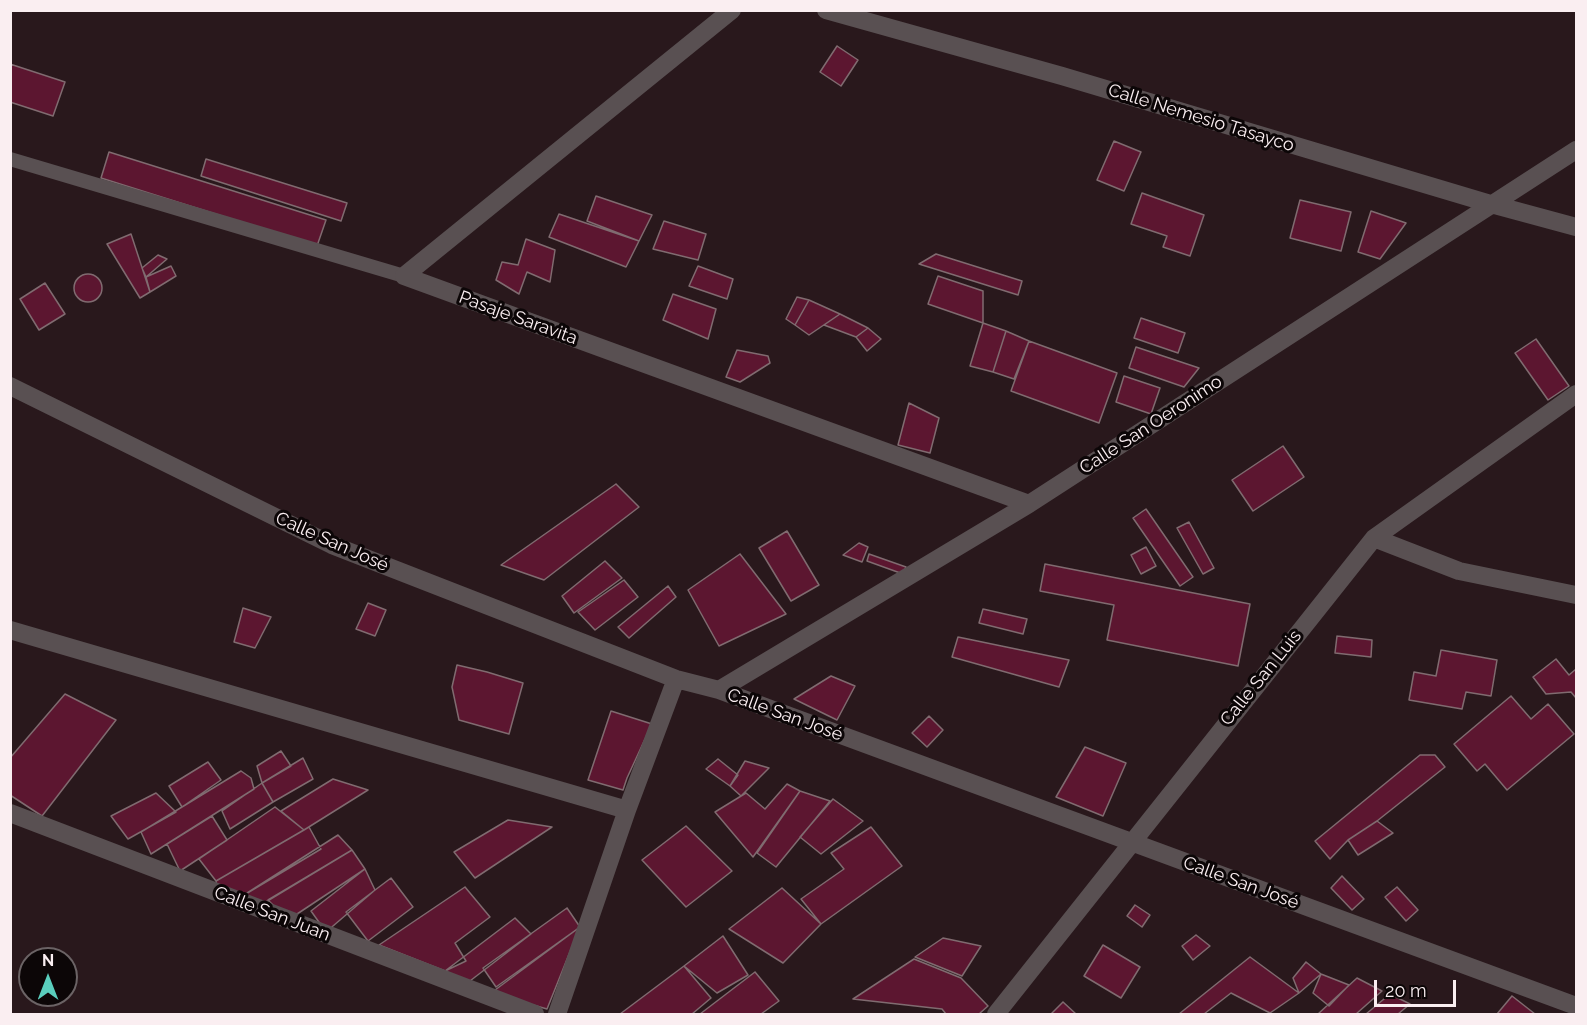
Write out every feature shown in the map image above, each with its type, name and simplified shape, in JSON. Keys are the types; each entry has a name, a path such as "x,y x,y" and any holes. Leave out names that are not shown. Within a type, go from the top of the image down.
{"street":[{"path":"404,276 732,10"},
{"name":"Calle Nemesio Tasayco","path":"826,10 1062,76 1491,204 1576,227"},
{"name":"Calle San Oeronimo","path":"718,690 1029,504 1576,150"},
{"name":"Pasaje Saravita","path":"404,276 1029,504"},
{"name":"Calle San José","path":"10,386 332,545 676,679 718,690 1576,1006"},
{"name":"Calle San Luis","path":"996,1014 1374,538 1576,394"},
{"path":"1374,538 1459,571 1576,595"},
{"path":"10,630 627,810"},
{"path":"557,1014 627,810 676,679"},
{"name":"Calle San Juan","path":"10,813 534,1014"}],"lane":[{"path":"10,159 404,276"}],"building":[{"path":"837,46 858,60 841,86 820,72"},
{"path":"10,64 65,82 53,116 10,102"},
{"path":"1114,141 1141,152 1124,191 1097,180"},
{"path":"109,152 326,220 317,246 101,178"},
{"path":"206,159 347,203 341,221 201,176"},
{"path":"1142,193 1204,215 1190,256 1163,247 1167,236 1131,224"},
{"path":"596,196 652,215 639,241 587,221"},
{"path":"1300,200 1351,212 1341,251 1290,238"},
{"path":"1371,211 1406,223 1380,259 1358,252"},
{"path":"559,214 639,241 626,267 549,237"},
{"path":"664,221 706,234 698,260 653,249"},
{"path":"131,234 150,292 140,298 107,244"},
{"path":"526,239 555,250 550,282 527,272 519,294 496,280 502,262 518,265"},
{"path":"936,254 1022,281 1018,295 919,264"},
{"path":"158,255 167,259 146,277 142,268"},
{"path":"171,266 176,276 150,292 146,277"},
{"path":"698,266 733,279 727,299 689,286"},
{"path":"88,274 98,278 102,288 98,298 88,302 78,298 74,288 78,278"},
{"path":"938,276 983,291 983,323 928,304"},
{"path":"45,283 65,314 39,330 20,299"},
{"path":"673,294 716,309 708,339 663,320"},
{"path":"797,297 809,300 795,325 786,319"},
{"path":"809,300 840,314 809,335 795,325"},
{"path":"840,314 868,328 856,337 824,325"},
{"path":"1141,318 1185,333 1178,353 1134,338"},
{"path":"983,323 1006,331 993,372 970,366"},
{"path":"868,328 881,339 867,351 856,337"},
{"path":"1006,331 1029,341 1014,379 993,372"},
{"path":"1536,339 1569,386 1548,400 1515,353"},
{"path":"1029,341 1117,373 1099,423 1011,391"},
{"path":"1136,347 1199,368 1184,387 1129,368"},
{"path":"737,350 768,356 770,363 740,382 726,377"},
{"path":"1124,376 1160,388 1151,414 1116,402"},
{"path":"909,403 939,418 930,453 898,445"},
{"path":"1283,446 1304,477 1253,511 1232,480"},
{"path":"616,484 639,507 544,580 501,565"},
{"path":"1146,509 1193,577 1180,586 1133,518"},
{"path":"1189,522 1214,568 1203,574 1177,528"},
{"path":"787,531 819,585 791,601 759,548"},
{"path":"859,543 868,547 862,562 843,555"},
{"path":"1146,547 1156,566 1141,574 1131,555"},
{"path":"740,554 786,614 719,646 688,590"},
{"path":"869,554 906,567 903,574 867,561"},
{"path":"605,561 622,578 574,613 562,596"},
{"path":"1045,564 1250,604 1238,666 1107,640 1114,605 1040,591"},
{"path":"624,580 638,597 595,630 578,612"},
{"path":"668,586 676,597 629,638 618,627"},
{"path":"368,603 386,610 375,636 356,629"},
{"path":"243,608 271,617 255,648 234,642"},
{"path":"983,609 1027,619 1023,634 979,623"},
{"path":"1337,636 1372,640 1371,657 1335,653"},
{"path":"958,637 1069,660 1059,687 952,657"},
{"path":"1441,650 1497,660 1491,696 1466,692 1462,709 1409,700 1414,672 1436,676"},
{"path":"1556,659 1569,675 1576,669 1576,698 1571,692 1546,694 1533,677"},
{"path":"457,665 523,683 509,734 459,720 452,687"},
{"path":"831,676 855,686 837,720 794,699"},
{"path":"65,694 116,720 42,816 10,795 10,758"},
{"path":"1511,696 1531,719 1548,704 1574,734 1507,790 1485,764 1477,771 1454,744"},
{"path":"611,711 652,724 623,790 588,780"},
{"path":"929,716 943,730 927,747 912,733"},
{"path":"1085,747 1126,763 1103,816 1056,797"},
{"path":"281,751 291,766 262,783 257,766"},
{"path":"1420,755 1435,755 1445,767 1377,821 1348,840 1330,859 1315,841"},
{"path":"303,758 313,779 273,802 262,783"},
{"path":"718,759 738,775 730,786 706,769"},
{"path":"745,761 769,768 741,796 730,786"},
{"path":"208,762 221,780 182,807 169,786"},
{"path":"241,771 251,778 254,789 151,854 141,832"},
{"path":"333,779 368,790 304,830 281,811"},
{"path":"262,783 273,802 230,829 222,811"},
{"path":"787,784 800,791 753,857 715,812 746,793 765,809"},
{"path":"800,791 830,801 776,867 757,853"},
{"path":"156,793 176,812 128,839 111,816"},
{"path":"833,799 863,821 821,854 800,837"},
{"path":"275,807 304,830 216,881 199,859"},
{"path":"212,816 227,840 180,871 167,844"},
{"path":"508,820 552,827 475,878 454,852"},
{"path":"1377,821 1393,833 1358,855 1348,840"},
{"path":"686,826 732,871 686,907 642,860"},
{"path":"309,827 321,849 244,895 217,887 216,881"},
{"path":"871,827 902,866 821,924 801,899 844,869 831,853"},
{"path":"338,835 352,850 259,906 244,895"},
{"path":"352,850 365,869 288,920 268,900"},
{"path":"365,869 375,890 326,932 311,911"},
{"path":"1342,876 1364,899 1352,910 1331,888"},
{"path":"391,878 413,907 368,941 346,912"},
{"path":"465,887 490,917 455,943 466,961 445,971 379,945"},
{"path":"1397,887 1418,910 1406,921 1385,897"},
{"path":"782,888 821,924 783,963 729,929"},
{"path":"1135,905 1150,915 1142,927 1127,916"},
{"path":"567,908 580,927 496,987 483,968"},
{"path":"515,918 531,934 466,984 445,971"},
{"path":"580,927 547,1009 491,993"},
{"path":"1196,935 1210,946 1193,960 1182,946"},
{"path":"723,936 748,975 717,993 684,966"},
{"path":"943,938 981,946 962,976 915,957"},
{"path":"1103,945 1140,967 1121,998 1084,976"},
{"path":"1250,957 1299,993 1270,1013 1231,993 1204,1014 1179,1014"},
{"path":"914,959 961,978 988,1006 979,1014 946,1014 942,1009 853,999"},
{"path":"1306,962 1321,974 1299,993 1293,978"},
{"path":"684,966 711,998 692,1014 620,1014"},
{"path":"755,972 779,1001 761,1014 700,1014"},
{"path":"1321,974 1349,985 1329,1006 1313,993"},
{"path":"1357,978 1382,991 1356,1014 1318,1014"},
{"path":"1390,994 1410,1004 1398,1014 1366,1014"},
{"path":"1512,996 1535,1014 1497,1014"},
{"path":"1063,1002 1076,1014 1051,1014"}]}
